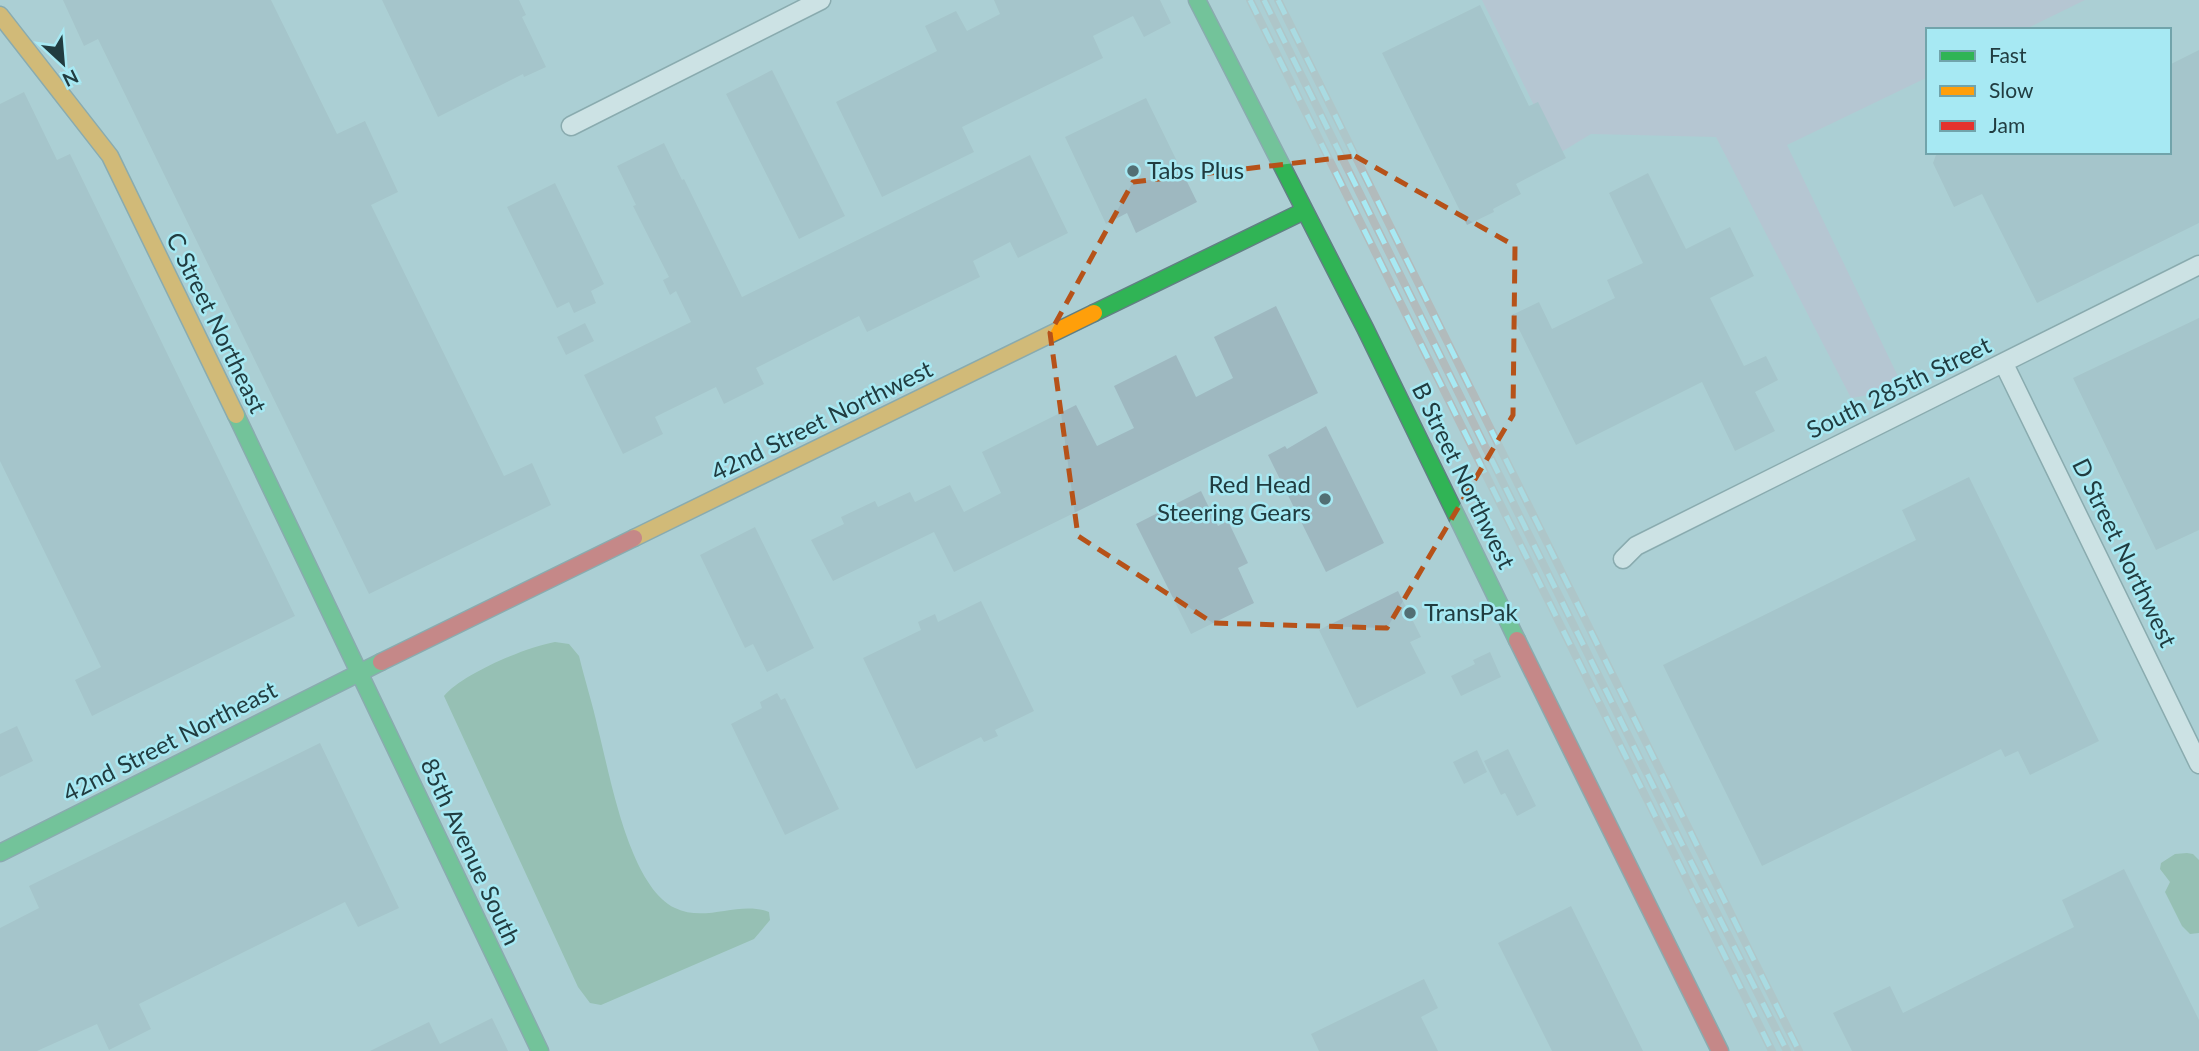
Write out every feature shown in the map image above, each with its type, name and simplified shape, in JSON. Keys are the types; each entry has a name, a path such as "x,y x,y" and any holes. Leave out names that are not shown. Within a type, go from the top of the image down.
{"street":[{"path":"571,126 821,0"},
{"name":"B Street Northwest","path":"1197,0 1376,349 1626,864 1720,1051"},
{"name":"C Street Northeast","path":"0,15 110,156 360,672"},
{"name":"42nd Street Northwest","path":"360,672 1304,211"},
{"name":"South 285th Street","path":"1623,559 1636,546 2199,265"},
{"name":"D Street Northwest","path":"2004,364 2199,764"},
{"name":"42nd Street Northeast","path":"0,853 360,672"},
{"name":"85th Avenue South","path":"360,672 540,1051"}],"highlighted area":[{"path":"1355,156 1515,246 1513,415 1387,628 1213,623 1078,536 1050,333 1133,182"}],"shaded area":[{"path":"1482,0 2085,0 2028,28 1926,28 1926,78 1787,145 1904,389 1851,398 1716,137 1591,134 1558,154"},
{"path":"555,642 569,644 579,656 624,828 645,877 659,896 675,908 687,912 710,913 746,908 769,912 770,920 754,939 601,1005 590,1003 578,987 444,696 465,679 495,663 528,649"},
{"path":"2175,854 2193,854 2199,860 2199,933 2190,934 2182,926 2165,892 2170,882 2160,869 2161,863"}],"building":[{"path":"63,0 271,0 337,134 365,121 398,192 371,205 504,476 532,463 551,505 369,594 98,39 84,46"},
{"path":"382,0 519,0 526,15 522,17 546,67 524,77 523,74 438,117"},
{"path":"994,0 1160,0 1171,23 1144,37 1133,16 1093,36 1103,58 962,127 974,152 882,197 836,102 937,51 925,26 956,11 967,31 1000,14"},
{"path":"1480,5 1529,106 1538,102 1566,158 1516,184 1521,194 1493,209 1494,212 1467,225 1382,53"},
{"path":"2199,50 2199,223 2037,303 1982,194 1954,207 1933,163 1936,154 2171,154 2171,64"},
{"path":"772,70 845,216 799,239 726,94"},
{"path":"24,92 57,160 70,154 295,616 92,716 75,680 101,667 0,461 0,104"},
{"path":"1146,98 1197,202 1136,233 1127,213 1106,224 1065,137"},
{"path":"664,143 742,297 1030,155 1068,233 1018,258 1010,242 973,261 980,277 867,332 859,316 756,368 764,384 724,404 716,387 655,417 663,434 623,454 584,375 691,322 676,291 670,295 663,280 669,277 633,206 636,205 617,166"},
{"path":"1648,173 1686,249 1730,227 1754,276 1710,298 1744,366 1766,356 1778,380 1755,392 1775,431 1735,451 1702,382 1576,445 1512,315 1539,302 1552,329 1615,298 1607,280 1643,263 1609,193"},
{"path":"555,183 604,284 591,291 596,303 574,313 569,302 557,308 507,207"},
{"path":"1276,306 1318,393 954,572 934,532 833,581 811,540 844,524 841,517 875,501 878,507 910,492 915,502 950,485 964,512 1001,493 982,452 1076,405 1097,446 1134,428 1114,386 1176,355 1196,397 1233,378 1214,337"},
{"path":"2199,318 2199,530 2156,550 2073,378"},
{"path":"585,323 594,341 566,355 557,337"},
{"path":"1326,426 1384,543 1326,572 1268,455 1285,446 1287,449"},
{"path":"1969,477 2099,741 2030,775 2018,751 2005,757 2001,749 1762,866 1663,665 1916,540 1902,510"},
{"path":"1201,491 1218,526 1228,521 1248,563 1238,568 1254,603 1191,634 1136,524"},
{"path":"755,527 814,648 767,672 753,644 745,648 700,555"},
{"path":"1398,591 1421,637 1410,642 1426,673 1357,708 1319,630"},
{"path":"981,601 1034,711 995,730 998,736 984,742 981,737 916,769 863,658 921,630 918,622 935,614 938,622"},
{"path":"1490,652 1501,677 1461,696 1451,676 1475,664 1473,660"},
{"path":"777,693 781,700 785,698 839,809 785,835 731,724 762,708 760,702"},
{"path":"17,726 33,761 0,777 0,734"},
{"path":"320,743 399,908 358,927 345,902 139,1004 151,1029 109,1050 97,1024 37,1051 0,1051 0,928 39,908 29,886"},
{"path":"1508,749 1536,806 1517,816 1505,793 1501,795 1484,761"},
{"path":"1477,750 1487,772 1464,784 1453,762"},
{"path":"2124,869 2199,1020 2199,1051 1852,1051 1833,1013 1890,986 1903,1013 2074,927 2062,900"},
{"path":"1571,906 1643,1051 1552,1051 1498,943"},
{"path":"1424,979 1438,1008 1421,1017 1438,1051 1319,1051 1311,1034"},
{"path":"492,1018 508,1051 370,1051 429,1022 440,1044"}],"railway":[{"path":"1250,0 1772,1051"},
{"path":"1264,0 1787,1051"},
{"path":"1278,0 1799,1051"}],"traffic: fast":[{"path":"1197,0 1365,328 1517,640"},
{"path":"1094,313 1304,211"},
{"path":"236,415 540,1051"},
{"path":"0,853 381,662"}],"traffic: slow":[{"path":"0,15 110,156 236,415"},
{"path":"634,538 1094,313"}],"traffic: jam":[{"path":"381,662 634,538"},
{"path":"1517,640 1720,1051"}],"place":[{"name":"Tabs Plus","path":"1133,171"},
{"name":"Red Head Steering Gears","path":"1325,499"},
{"name":"TransPak","path":"1410,613"}]}
